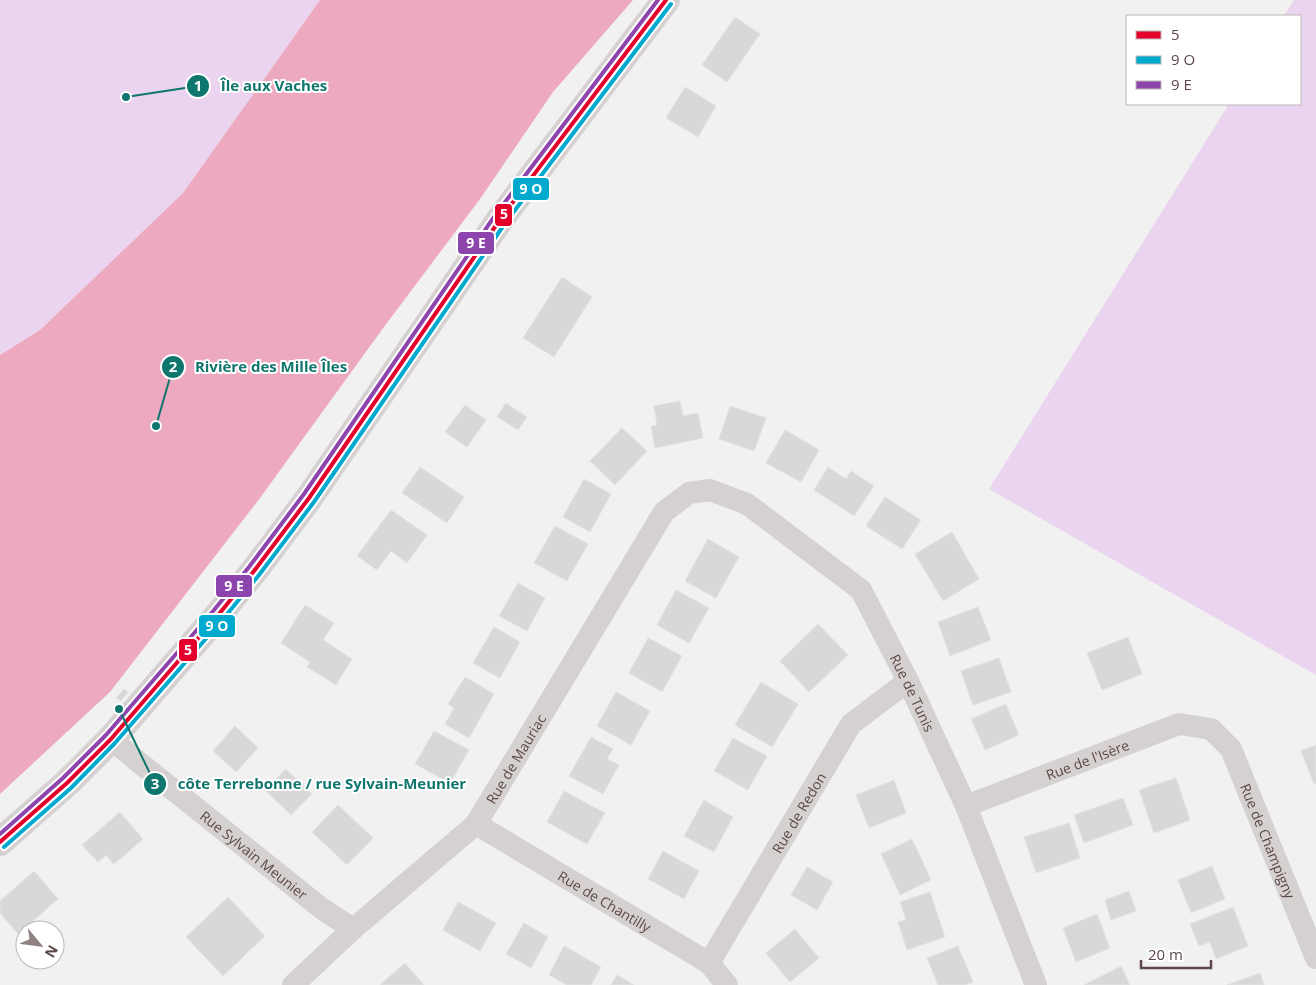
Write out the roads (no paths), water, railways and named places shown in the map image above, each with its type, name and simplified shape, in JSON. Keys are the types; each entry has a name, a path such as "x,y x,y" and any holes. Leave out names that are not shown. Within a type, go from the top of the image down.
{"main road":[{"path":"0,842 67,783 111,739 223,609 287,529 496,224 666,0"}],"street":[{"name":"Rue de Tunis","path":"689,493 710,490 747,504 861,590 908,681 966,806 1036,985"},
{"name":"Rue de Mauriac","path":"293,985 353,929 476,824 664,512 689,493"},
{"name":"Rue de Redon","path":"709,963 851,724 908,681"},
{"name":"Rue de l'Isère","path":"966,806 1179,724 1210,728"},
{"name":"Rue de Champigny","path":"1210,728 1230,749 1316,958"},
{"name":"Rue Sylvain Meunier","path":"111,739 321,908 353,929"},
{"name":"Rue de Chantilly","path":"476,824 709,963 727,985"}],"place":[{"name":"Île aux Vaches","path":"126,97"},
{"name":"Rivière des Mille Îles","path":"156,426"},
{"name":"côte Terrebonne / rue Sylvain-Meunier","path":"119,709"}]}
